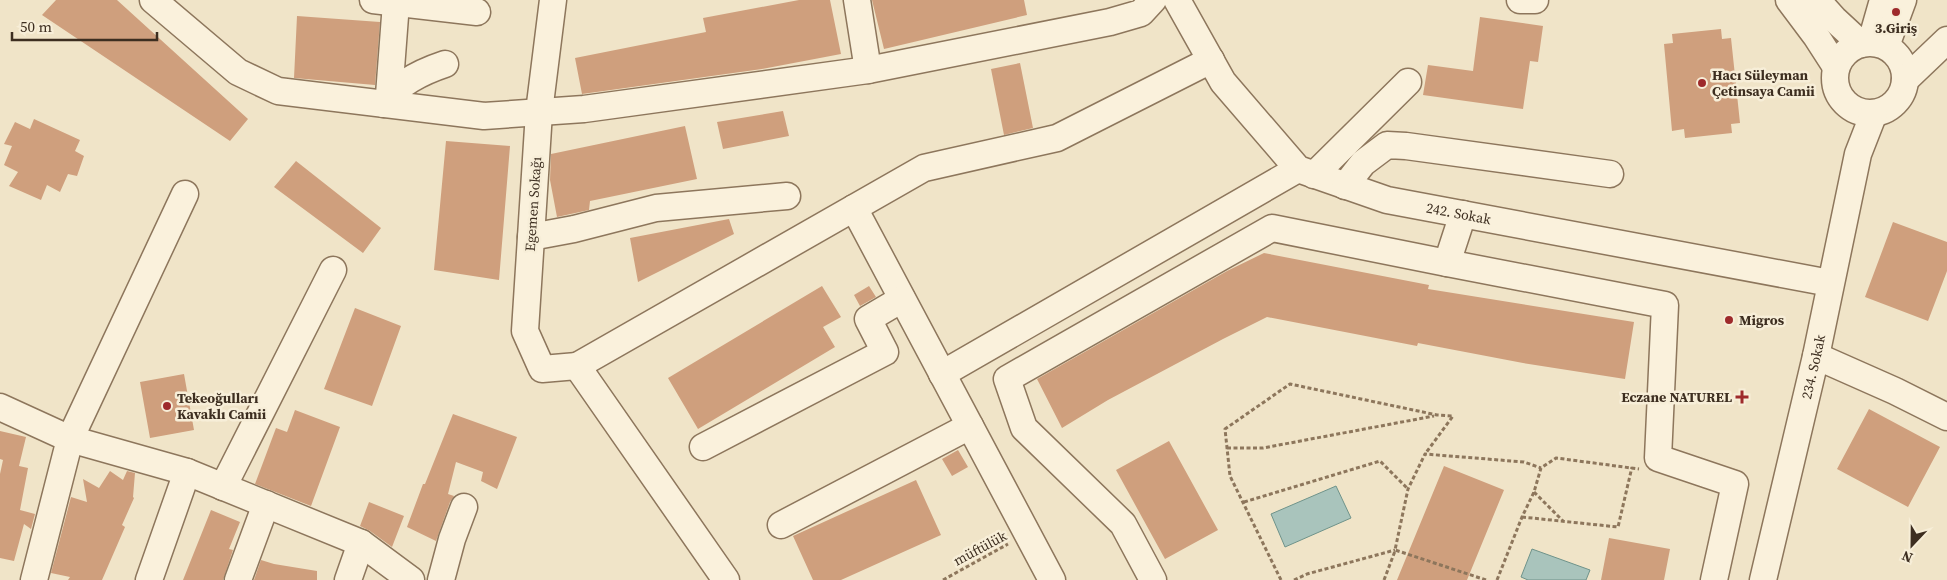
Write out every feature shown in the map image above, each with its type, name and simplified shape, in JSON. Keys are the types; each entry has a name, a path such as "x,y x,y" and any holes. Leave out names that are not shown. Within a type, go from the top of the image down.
{"street":[{"path":"153,0 238,72 278,91 386,99 484,116 584,109 868,70 1110,22 1140,13 1153,0"},
{"name":"Egemen Sokağı","path":"553,0 539,112 525,332 542,369 577,366"},
{"path":"857,0 868,70"},
{"name":"242. Sokak","path":"1177,0 1223,82 1306,172 1387,200 1830,282"},
{"path":"1520,0 1535,0"},
{"path":"1789,0 1816,36 1836,68"},
{"path":"1817,0 1834,19 1878,46 1902,64 1905,80 1901,96 1896,102 1882,111 1865,113 1849,106 1842,100 1835,85 1836,68 1844,53 1851,48 1878,46 1947,38"},
{"path":"1878,46 1883,0"},
{"path":"1878,46 1903,0"},
{"path":"386,99 385,1 477,12"},
{"path":"1905,80 1947,38"},
{"path":"726,580 577,366 924,168 1057,138 1211,60"},
{"path":"386,99 428,70 445,64"},
{"path":"942,374 1306,172 1408,82"},
{"name":"234. Sokak","path":"1849,106 1858,154"},
{"name":"234. Sokak","path":"1763,580 1816,356 1858,154 1874,113"},
{"path":"1345,186 1363,163 1387,144 1610,174"},
{"path":"34,580 70,439 185,194"},
{"path":"531,237 574,230 656,208 787,196"},
{"path":"854,208 970,426 1042,577"},
{"path":"1447,263 1463,214"},
{"path":"1154,580 1122,524 1024,428 1007,379 1272,228 1665,304 1658,458 1736,484 1714,580"},
{"path":"223,487 333,270"},
{"path":"703,447 885,352 868,319 902,299"},
{"path":"1816,356 1895,391 1947,417"},
{"path":"0,407 70,439 187,472 361,543 411,580"},
{"path":"781,525 970,426"},
{"path":"149,580 187,472"},
{"path":"238,580 266,504"},
{"path":"441,580 464,507"},
{"path":"348,580 361,543"}],"path":[{"path":"1281,580 1230,476 1225,429 1290,384 1438,416"},
{"path":"1227,448 1263,448 1438,416 1453,416 1425,454 1408,489 1395,550 1384,580"},
{"path":"1425,454 1524,462 1541,468"},
{"path":"1497,580 1534,492 1541,468 1556,458 1642,469"},
{"path":"1244,502 1380,461 1408,489"},
{"path":"1522,517 1564,523 1618,527 1632,468"},
{"path":"1534,492 1564,523"},
{"name":"müftülük","path":"943,580 1016,540"},
{"path":"1294,580 1307,574 1395,550 1486,580"}],"water":[{"path":"1336,486 1351,518 1285,547 1271,514"},
{"path":"1532,549 1590,570 1586,580 1528,580 1521,577"}],"building":[{"path":"56,0 117,0 248,119 230,141 42,15"},
{"path":"799,0 830,0 841,54 762,69 582,94 575,58 706,32 703,18"},
{"path":"872,0 1024,0 1027,15 884,49"},
{"path":"297,16 380,22 375,85 294,78"},
{"path":"1480,17 1543,26 1538,62 1530,61 1523,109 1423,95 1428,65 1473,71"},
{"name":"Hacı Süleyman Çetinsaya Camii","path":"1721,29 1722,39 1731,38 1740,123 1731,124 1732,133 1685,138 1684,129 1672,131 1664,44 1673,43 1672,34"},
{"path":"1020,63 1033,128 1004,135 991,69"},
{"path":"783,111 789,136 723,149 717,122"},
{"path":"34,119 80,140 75,151 84,156 77,176 68,174 60,192 47,185 41,200 9,186 18,172 4,165 12,146 4,144 15,122 30,129"},
{"path":"685,126 697,179 590,201 589,210 557,217 550,180 551,154"},
{"path":"446,141 510,146 499,280 434,270"},
{"path":"296,161 381,228 363,253 274,187"},
{"path":"729,219 734,234 638,282 630,238"},
{"path":"1893,222 1947,242 1947,271 1928,321 1865,297"},
{"path":"1264,253 1429,285 1428,289 1634,322 1625,379 1523,363 1418,343 1417,346 1267,317 1108,400 1062,428 1037,379 1227,271"},
{"path":"822,286 841,317 823,327 835,347 698,429 668,378"},
{"path":"869,286 876,297 860,306 854,295"},
{"path":"355,308 401,326 372,406 324,389"},
{"name":"Tekeoğulları Kavaklı Camii","path":"184,374 194,430 150,438 140,382"},
{"path":"1869,409 1940,447 1908,507 1837,469"},
{"path":"295,410 340,427 311,506 255,484 276,428 287,432"},
{"path":"453,414 517,437 497,489 481,481 483,472 456,462 448,494 454,496 436,541 407,527"},
{"path":"0,431 26,437 19,466 28,468 20,510 35,514 31,529 24,524 14,561 0,558 0,474 3,460 0,459"},
{"path":"1169,441 1218,530 1165,559 1116,470"},
{"path":"958,450 968,467 952,476 942,459"},
{"path":"1444,466 1504,490 1467,580 1397,580"},
{"path":"110,471 123,480 127,471 135,473 134,498 122,525 125,527 102,580 68,580 70,577 51,573 71,497 87,502 83,479 99,488"},
{"path":"916,480 941,535 841,580 813,580 793,536"},
{"path":"369,502 404,516 392,547 360,526"},
{"path":"211,510 240,522 229,549 233,550 223,580 183,580"},
{"path":"1609,538 1670,549 1664,580 1601,580"},
{"path":"261,560 317,571 317,580 254,580"}],"place":[{"name":"3.Giriş","path":"1896,12"},
{"name":"Hacı Süleyman Çetinsaya Camii","path":"1702,83"},
{"name":"Migros","path":"1729,320"},
{"name":"Eczane NATUREL","path":"1742,397"},
{"name":"Tekeoğulları Kavaklı Camii","path":"167,406"}]}
